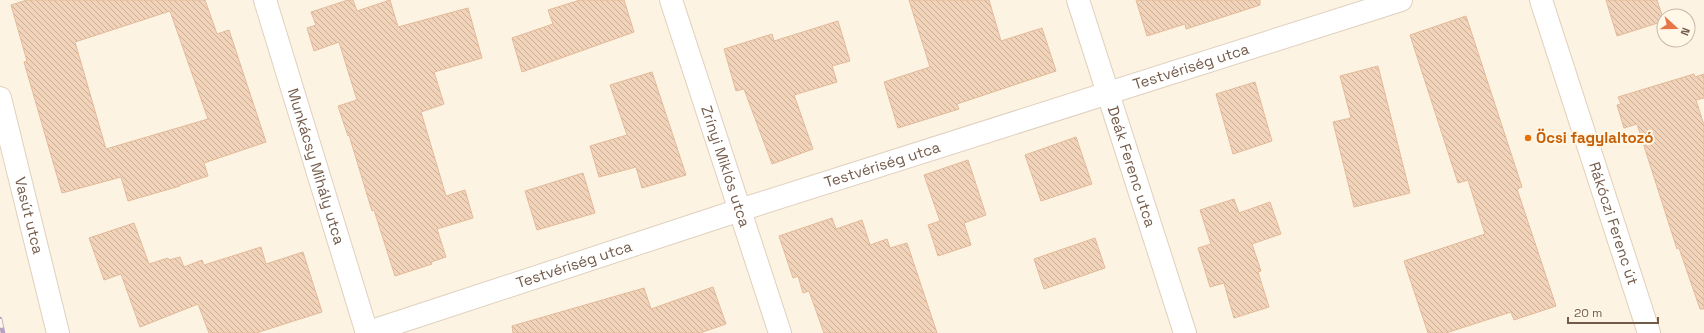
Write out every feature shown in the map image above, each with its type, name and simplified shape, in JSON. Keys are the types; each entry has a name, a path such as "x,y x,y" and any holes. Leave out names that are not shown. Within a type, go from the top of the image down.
{"street":[{"name":"Munkácsy Mihály utca","path":"265,0 366,333"},
{"name":"Zrínyi Miklós utca","path":"671,0 780,333"},
{"name":"Deák Ferenc utca","path":"1078,0 1185,333"},
{"name":"Testvériség utca","path":"366,333 740,210 1401,0"},
{"name":"Rákóczi Ferenc út","path":"1542,0 1649,333"},
{"name":"Vasút utca","path":"0,98 58,333"}],"building":[{"path":"27,0 205,0 217,34 229,30 266,142 204,163 208,176 128,201 121,177 62,193 24,62 27,61 11,5","holes":["170,11 208,119 106,149 75,42"]},
{"path":"348,0 353,0 357,11 390,0 398,27 468,8 482,58 434,72 444,104 421,112 446,196 465,190 473,218 437,229 446,257 431,262 432,264 395,276 374,210 372,211 349,135 348,136 338,106 357,100 339,42 314,51 307,28 316,25 311,12"},
{"path":"580,0 624,0 634,32 522,72 512,38 553,24 548,10"},
{"path":"909,0 989,0 1001,41 1042,28 1056,71 957,104 959,109 898,128 884,82 930,67"},
{"path":"1136,0 1260,0 1260,5 1186,29 1185,24 1147,36"},
{"path":"1606,0 1657,0 1660,8 1656,8 1656,24 1617,36"},
{"path":"1466,16 1522,187 1517,189 1556,306 1514,320 1511,312 1446,333 1428,333 1404,261 1485,234 1468,180 1458,183 1410,35"},
{"path":"838,21 850,61 832,66 837,82 794,95 813,149 772,164 744,89 736,91 724,49 772,34 774,41"},
{"path":"1378,66 1410,193 1354,207 1333,122 1351,118 1340,76"},
{"path":"652,72 686,175 642,188 636,167 599,177 590,146 627,135 610,85"},
{"path":"1694,74 1695,77 1704,74 1704,98 1696,100 1704,125 1704,309 1700,309 1679,248 1677,249 1637,124 1624,128 1617,105 1621,104 1618,97"},
{"path":"1255,82 1272,141 1233,154 1216,94"},
{"path":"1076,137 1092,184 1041,201 1025,155"},
{"path":"968,160 986,215 964,223 971,245 938,256 928,225 940,221 924,175"},
{"path":"583,173 595,213 537,230 525,191"},
{"path":"1234,199 1239,213 1270,202 1281,234 1252,244 1261,271 1258,272 1269,307 1234,318 1224,283 1210,287 1198,248 1211,244 1200,210"},
{"path":"832,218 836,229 862,220 870,245 887,239 890,248 907,243 937,333 824,333 809,291 803,293 798,276 793,278 779,236"},
{"path":"134,223 149,264 168,258 169,260 180,257 184,267 202,260 204,265 261,247 266,264 303,252 322,312 256,333 209,333 198,304 140,327 121,274 104,280 89,238"},
{"path":"1095,238 1105,268 1044,289 1034,259"},
{"path":"713,287 726,324 700,333 513,333 512,326 644,288 651,309"}],"railway":[{"path":"0,319 3,333"}],"place":[{"name":"Öcsi fagylaltozó","path":"1528,138"}]}
